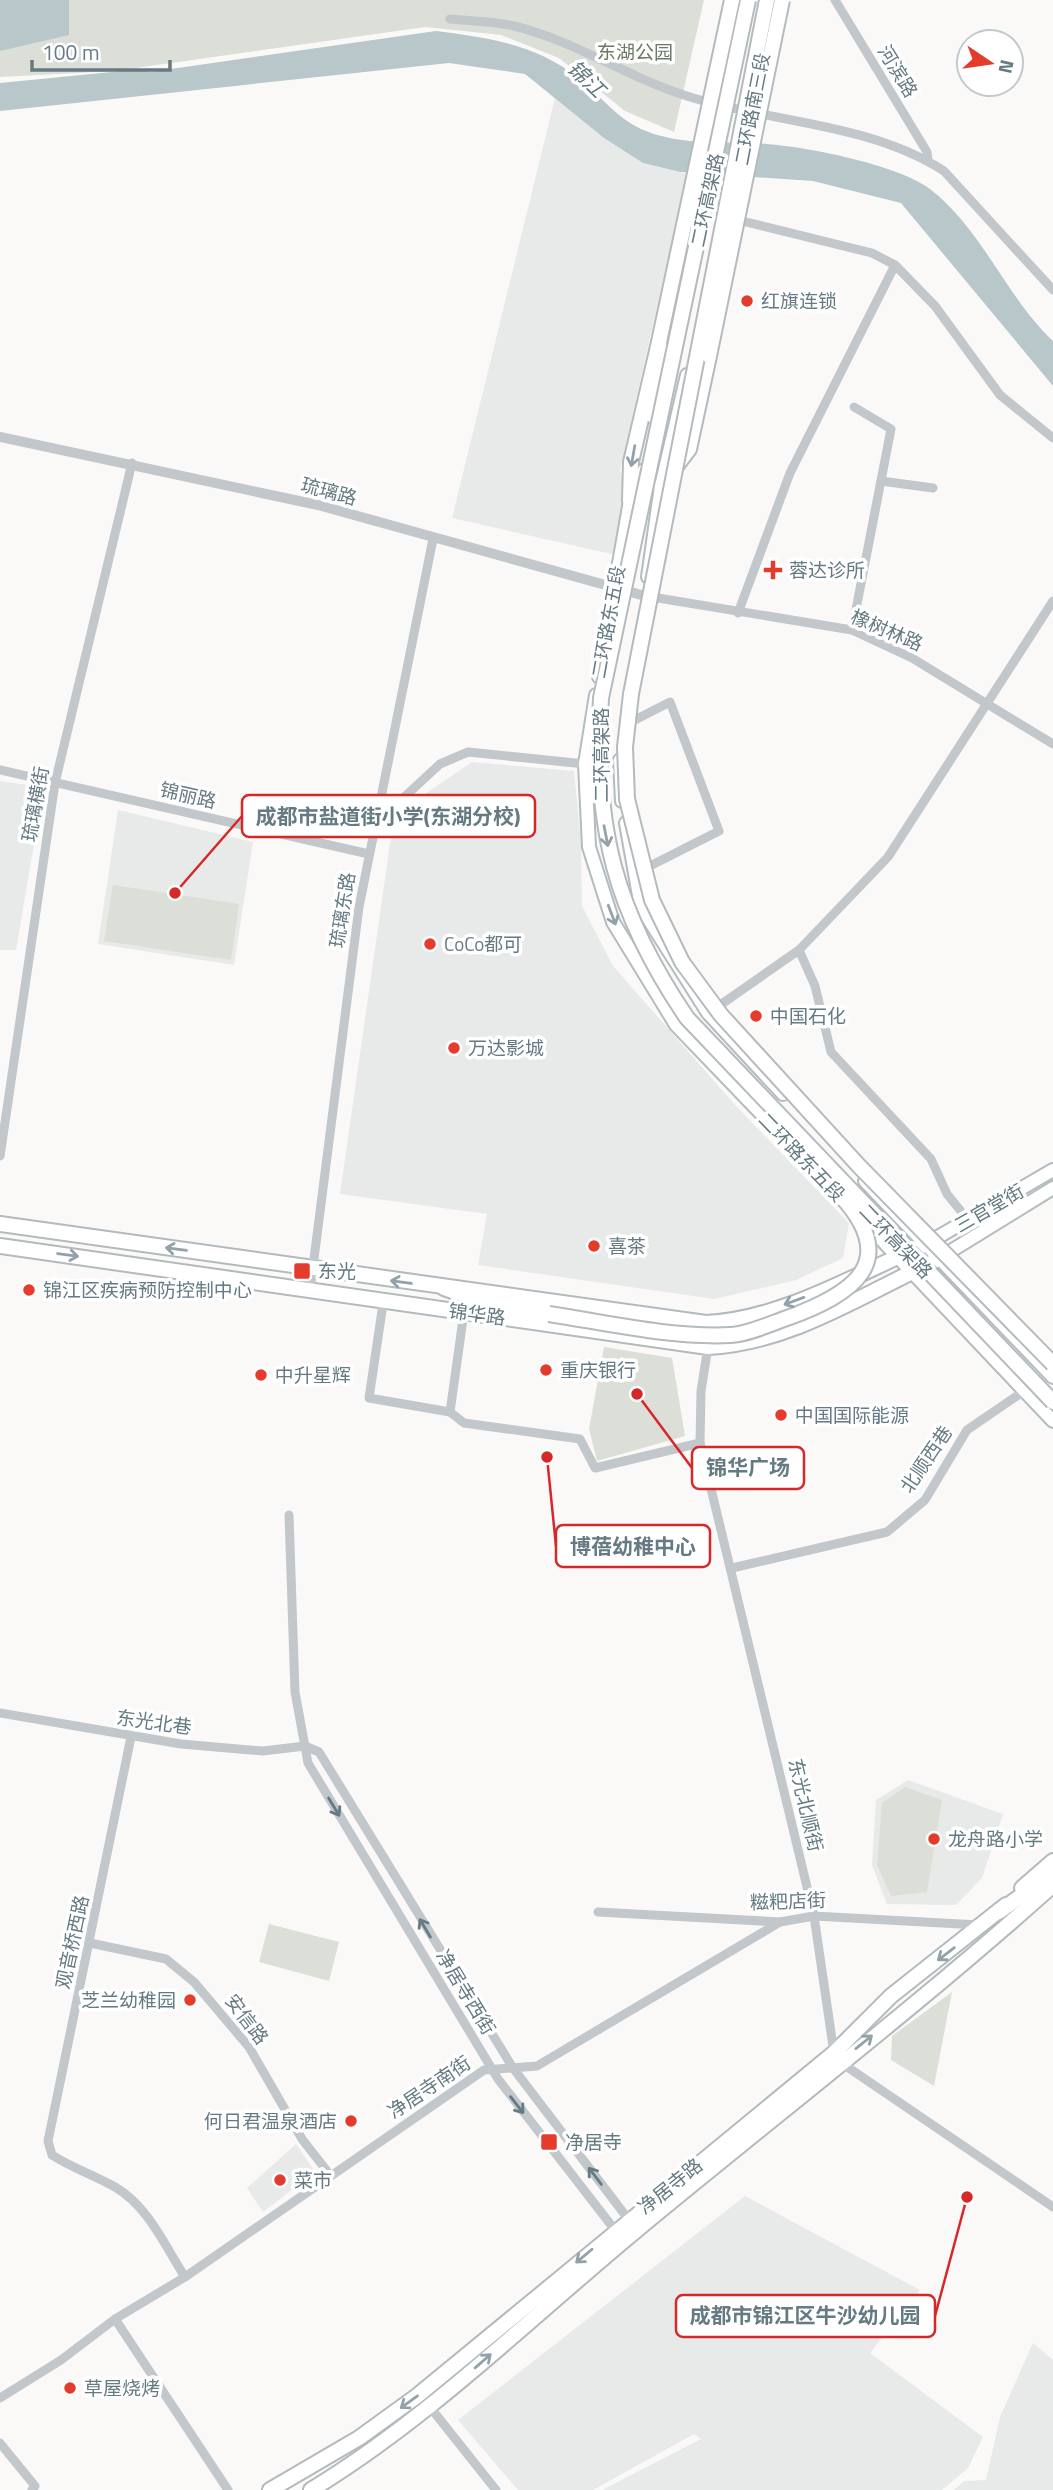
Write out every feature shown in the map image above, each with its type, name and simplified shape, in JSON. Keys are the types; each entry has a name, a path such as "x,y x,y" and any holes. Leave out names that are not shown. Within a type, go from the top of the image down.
{"main road":[{"path":"631,501 631,462 732,0"},
{"name":"二环路东五段","path":"739,0 717,105 707,131 642,478 631,501 614,588 585,764 589,847 613,922 676,1025 1053,1420"},
{"name":"二环高架路","path":"748,0 601,698 598,751 600,802 611,859 632,921 655,971 687,1018 743,1080 1053,1402"},
{"name":"二环高架路","path":"767,0 631,694 625,747 627,799 652,900 682,962 720,1015 859,1166 1053,1364"},
{"name":"二环路南三段","path":"729,218 774,0"},
{"path":"661,486 689,449 782,0"},
{"name":"二环路东五段","path":"729,218 716,248 661,486 645,596 621,727 619,783 641,907 708,1013 937,1260 1053,1377"},
{"path":"444,1288 490,1305 643,1328 733,1335 818,1306 858,1280 869,1263 865,1227 850,1206 766,1116 743,1080"},
{"name":"三官堂街","path":"924,1245 1053,1170"},
{"name":"三官堂街","path":"937,1260 1053,1188"},
{"name":"锦华路","path":"0,1224 706,1323 740,1321 852,1279 924,1245"},
{"name":"锦华路","path":"0,1245 708,1347 740,1346 803,1326 937,1260"},
{"name":"净居寺路","path":"837,2057 891,1996 999,1912 1015,1894 1053,1861"},
{"path":"999,1912 1053,1872"},
{"name":"净居寺路","path":"270,2490 359,2438 417,2396 1053,1885"},
{"name":"净居寺路","path":"311,2490 356,2463 430,2407 619,2236"}],"street":[{"name":"河滨路","path":"835,0 927,152 928,161"},
{"path":"450,19 513,26 575,47 651,85 717,105 886,142 944,171 1053,290"},
{"path":"729,218 872,253 895,265 935,306 1000,395 1053,438"},
{"path":"738,613 790,473 895,265"},
{"path":"852,630 891,429 854,407"},
{"name":"琉璃路","path":"0,437 132,463 318,505 645,596"},
{"name":"琉璃横街","path":"0,1156 55,783 132,463"},
{"path":"881,481 933,488"},
{"name":"琉璃东路","path":"310,1290 359,907 433,539"},
{"name":"橡树林路","path":"645,596 852,630 912,658 1053,744"},
{"path":"708,1013 799,950 888,857 1053,601"},
{"path":"621,727 670,702 719,831 636,874"},
{"path":"374,825 440,764 468,752 585,764"},
{"name":"锦丽路","path":"0,770 369,854"},
{"path":"799,950 815,986 831,1052 931,1159 947,1194 968,1220"},
{"path":"383,1304 369,1398 450,1412 464,1423 580,1438 595,1468 700,1443"},
{"path":"450,1412 464,1312"},
{"name":"东光北顺街","path":"708,1347 701,1391 700,1443 814,1916 837,2057"},
{"name":"北顺西巷","path":"732,1568 887,1532 925,1500 967,1430 1024,1391"},
{"name":"净居寺西街","path":"289,1516 294,1680 308,1763 492,2070 619,2236"},
{"name":"东光北巷","path":"0,1713 131,1737 263,1751 305,1746"},
{"name":"观音桥西路","path":"131,1737 48,2141 52,2155 71,2168 116,2187 140,2207 185,2277"},
{"name":"净居寺西街","path":"305,1746 319,1752 513,2068 632,2225"},
{"name":"糍粑店街","path":"598,1912 780,1922 814,1916 979,1925"},
{"name":"净居寺南街","path":"0,2398 61,2360 115,2319 185,2277 484,2070 537,2066 780,1922"},
{"name":"安信路","path":"90,1943 166,1959 194,1982 249,2047 302,2139 330,2175"},
{"path":"837,2057 1053,2207"},
{"path":"115,2319 228,2490"},
{"path":"430,2407 496,2490"},
{"path":"0,2443 35,2486 32,2490"}],"shaded area":[{"path":"0,0 69,0 69,35 0,51"},
{"path":"436,31 511,44 546,58 580,79 627,121 646,131 678,140 760,143 813,150 879,166 930,189 965,223 1021,304 1053,341 1053,386 901,203 813,181 680,172 643,163 604,138 525,74 449,63 0,111 0,83 142,69 150,72"},
{"path":"555,98 604,138 643,163 687,174 620,470 627,499 616,555 452,518"},
{"path":"472,762 574,771 581,844 582,906 613,966 736,1106 849,1223 843,1258 796,1280 714,1299 478,1265 487,1214 340,1194 394,815"},
{"path":"0,781 34,786 41,803 16,950 0,950"},
{"path":"118,810 253,842 234,965 98,944"},
{"name":"龙舟路小学","path":"908,1780 1003,1814 982,1878 956,1905 887,1904 872,1865 876,1800"},
{"name":"菜市","path":"296,2144 315,2172 263,2212 247,2188"},
{"path":"745,2196 920,2290 870,2353 983,2437 968,2468 942,2490 602,2490 701,2439 694,2434 593,2490 518,2490 458,2420"},
{"path":"1033,2343 1053,2360 1053,2490 954,2490 964,2481 986,2480 1000,2417"}],"green space":[{"name":"东湖公园","path":"0,0 704,0 674,132 625,111 559,58 501,35 425,27 114,71 0,77"},
{"path":"113,885 239,904 231,960 104,941"},
{"path":"604,1347 672,1358 685,1436 597,1461 589,1429"},
{"path":"905,1787 942,1800 927,1892 891,1896 877,1865 882,1803"},
{"path":"269,1924 339,1942 329,1981 259,1962"},
{"path":"952,1992 934,2086 891,2060 892,2036"}],"place":[{"name":"红旗连锁","path":"747,301"},
{"name":"蓉达诊所","path":"773,570"},
{"name":"成都市盐道街小学(东湖分校)","path":"175,893"},
{"name":"CoCo都可","path":"430,944"},
{"name":"中国石化","path":"756,1016"},
{"name":"万达影城","path":"454,1048"},
{"name":"喜茶","path":"594,1246"},
{"name":"东光","path":"302,1271"},
{"name":"锦江区疾病预防控制中心","path":"29,1290"},
{"name":"重庆银行","path":"546,1370"},
{"name":"中升星辉","path":"261,1375"},
{"name":"锦华广场","path":"637,1394"},
{"name":"中国国际能源","path":"781,1415"},
{"name":"博蓓幼稚中心","path":"547,1457"},
{"name":"龙舟路小学","path":"934,1839"},
{"name":"芝兰幼稚园","path":"190,2000"},
{"name":"何日君温泉酒店","path":"351,2121"},
{"name":"净居寺","path":"549,2142"},
{"name":"菜市","path":"280,2180"},
{"name":"成都市锦江区牛沙幼儿园","path":"967,2197"},
{"name":"草屋烧烤","path":"70,2388"}],"water label":[{"name":"锦江","path":"586,79"}]}
